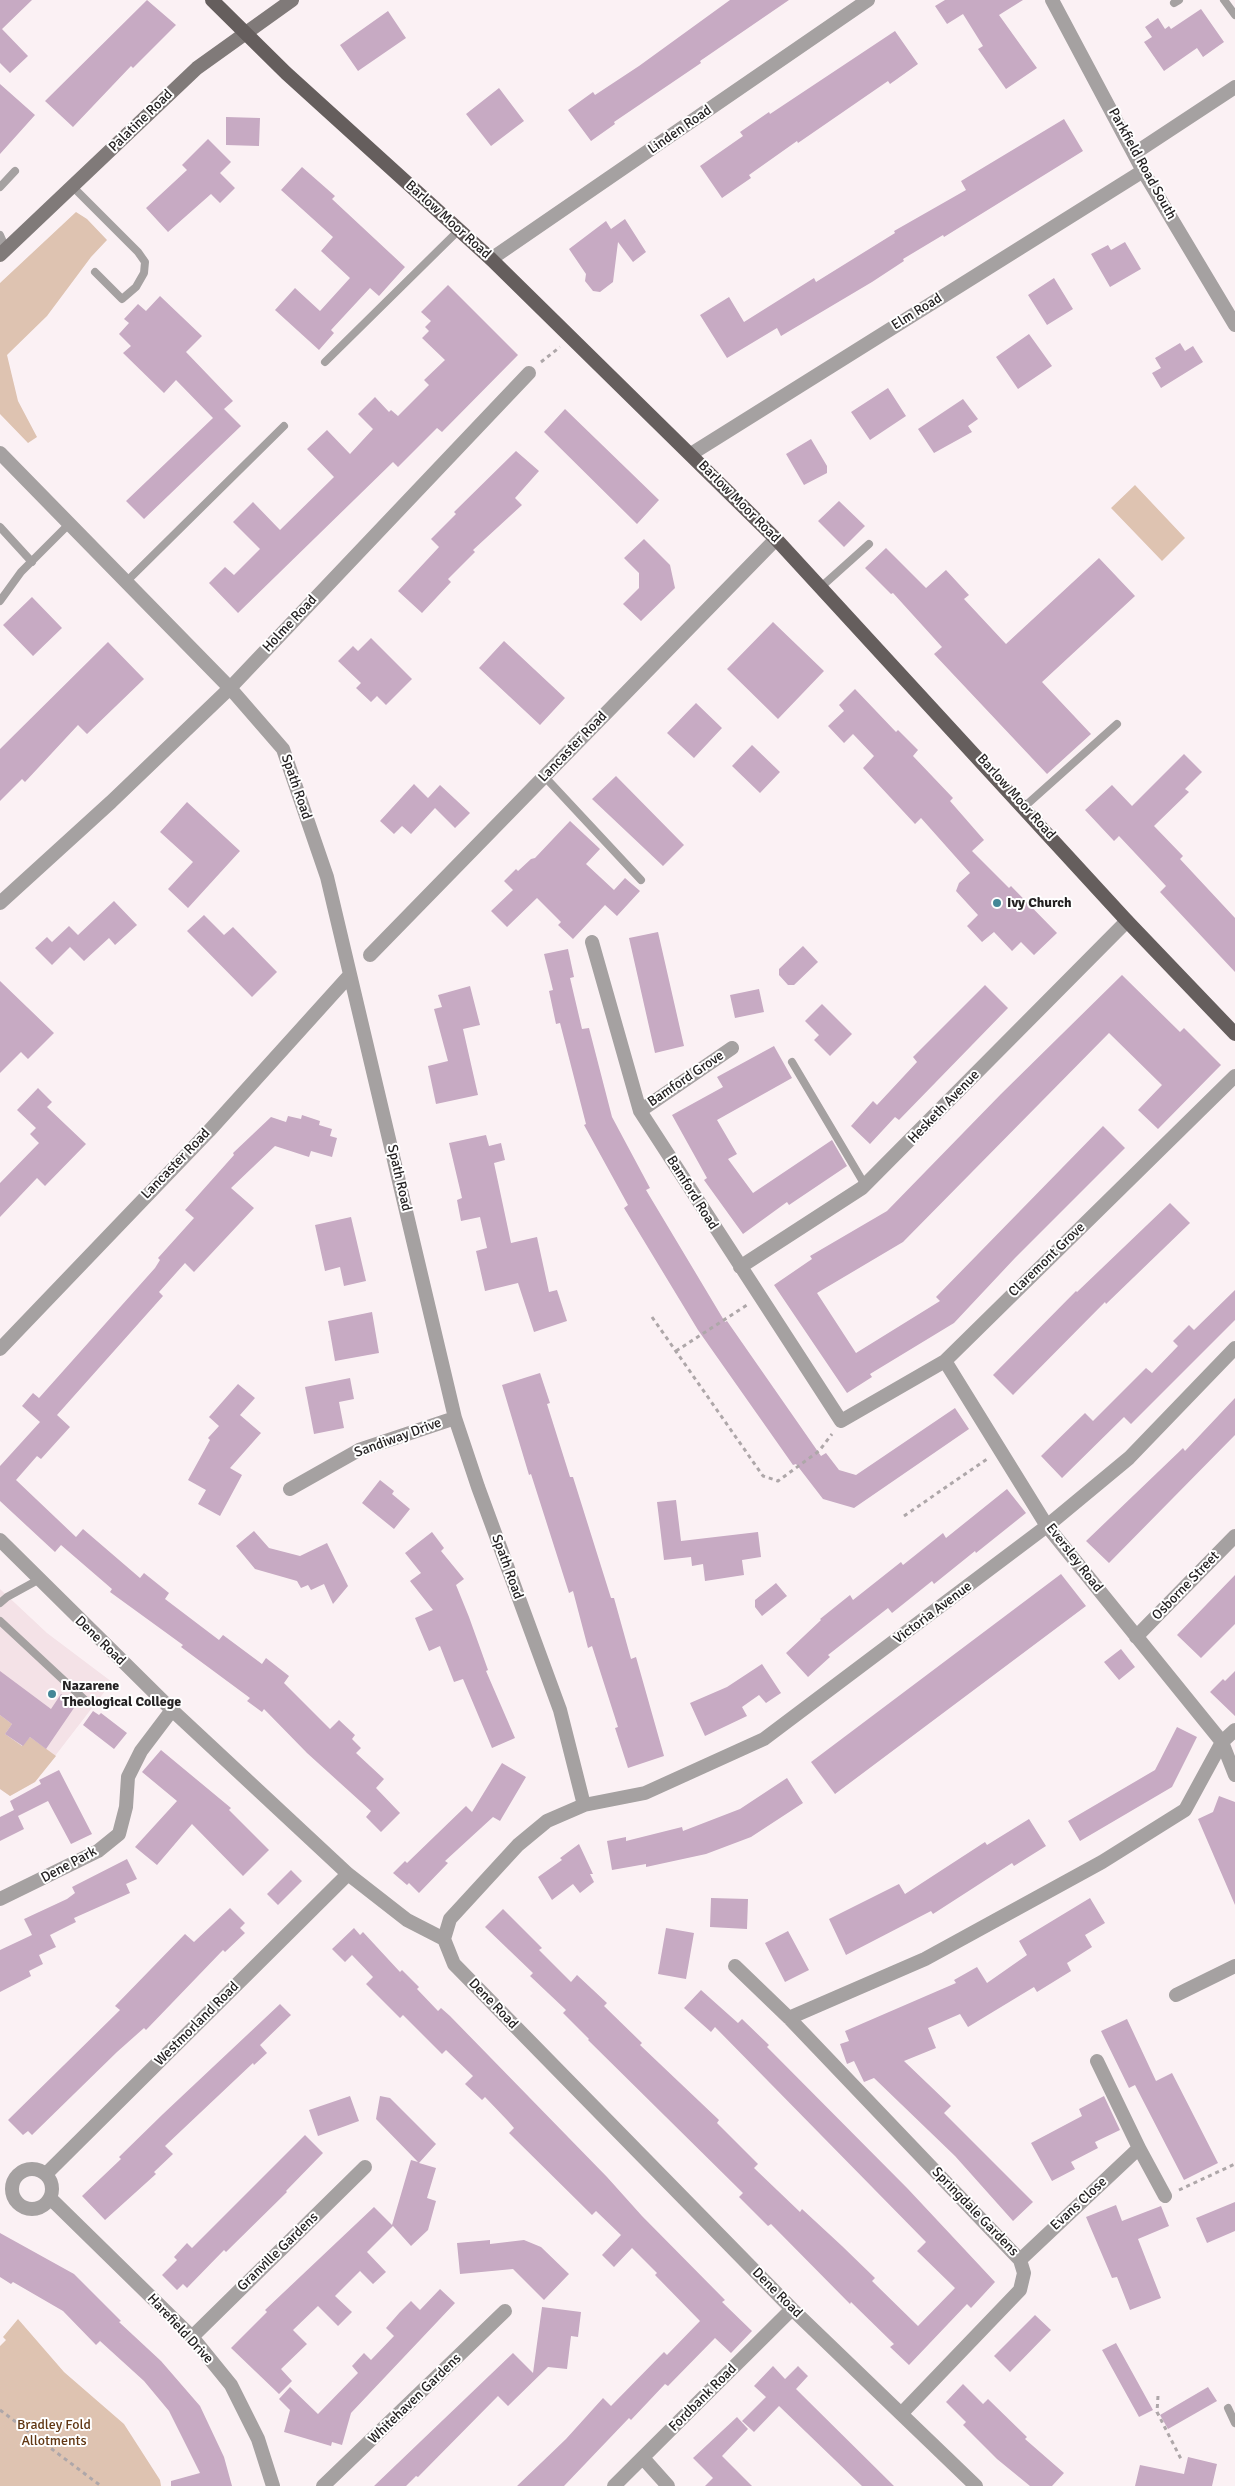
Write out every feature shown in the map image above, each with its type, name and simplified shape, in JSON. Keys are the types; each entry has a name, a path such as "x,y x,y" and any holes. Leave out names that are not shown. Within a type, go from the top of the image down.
{"main road":[{"name":"Barlow Moor Road","path":"212,0 245,33 491,259 776,539 1024,806 1127,921 1235,1034"},
{"name":"Palatine Road","path":"3,252 197,68 292,0"}],"street":[{"name":"Linden Road","path":"491,259 868,0"},
{"name":"Parkfield Road South","path":"1052,0 1144,171 1235,325"},
{"path":"1135,153 1235,87"},
{"name":"Elm Road","path":"691,454 1144,171"},
{"name":"Holme Road","path":"0,903 111,802 230,688 529,373"},
{"name":"Spath Road","path":"0,453 230,688 283,749 327,877 455,1418 478,1487 560,1710 584,1805"},
{"name":"Lancaster Road","path":"370,955 776,539"},
{"name":"Hesketh Avenue","path":"740,1267 865,1186 1127,921"},
{"name":"Bamford Road","path":"592,942 640,1111 841,1422"},
{"name":"Lancaster Road","path":"0,1349 209,1131 349,976"},
{"name":"Bamford Grove","path":"640,1111 732,1048"},
{"name":"Claremont Grove","path":"841,1422 945,1360 1235,1076"},
{"name":"Victoria Avenue","path":"584,1805 645,1792 764,1739 1047,1526 1129,1458 1235,1348"},
{"name":"Eversley Road","path":"945,1360 1047,1526 1222,1742 1235,1775"},
{"name":"Sandiway Drive","path":"290,1489 359,1450 455,1418"},
{"name":"Osborne Street","path":"1136,1637 1235,1536"},
{"name":"Dene Road","path":"0,1540 38,1580 172,1710 348,1874 407,1920 444,1939 454,1964 792,2309 976,2486"},
{"name":"Dene Park","path":"0,1898 98,1851 119,1834 126,1807 128,1777 142,1750 172,1710"},
{"path":"789,2018 925,1959 1102,1862 1185,1810 1222,1742 1235,1730"},
{"path":"444,1939 450,1919 518,1845 547,1821 584,1805"},
{"name":"Westmorland Road","path":"46,2174 348,1874"},
{"name":"Springdale Gardens","path":"735,1966 789,2018 1020,2260 1024,2273 1020,2290 901,2414"},
{"path":"1176,1994 1235,1966"},
{"path":"1097,2061 1139,2148 1165,2196"},
{"name":"Evans Close","path":"1020,2260 1139,2148"},
{"name":"Granville Gardens","path":"192,2337 365,2167"},
{"path":"33,2169 46,2174 52,2185 50,2198 41,2208 28,2209 16,2202 11,2190 12,2183 20,2172 33,2169"},
{"name":"Harefield Drive","path":"50,2198 192,2337 231,2385 258,2439 273,2486"},
{"name":"Fordbank Road","path":"614,2486 792,2309"},
{"name":"Whitehaven Gardens","path":"323,2486 505,2311"},
{"path":"643,2458 668,2486"}],"lane":[{"path":"1224,0 1235,15"},
{"path":"0,187 15,171"},
{"path":"72,186 138,252 145,262 144,273 136,287 122,299 96,272"},
{"path":"325,362 459,230"},
{"path":"0,234 3,252"},
{"path":"126,582 284,426"},
{"path":"0,600 32,562 69,524"},
{"path":"0,528 32,562"},
{"path":"821,587 869,544"},
{"path":"1024,806 1117,724"},
{"path":"544,776 641,880"},
{"path":"792,1062 865,1186"},
{"path":"0,1603 7,1596 38,1580"},
{"path":"0,1620 87,1702"},
{"path":"1228,2408 1235,2422"}],"path":[{"path":"529,373 572,338"},
{"path":"676,1351 759,1297"},
{"path":"652,1317 763,1476 778,1481 818,1452 841,1422"},
{"path":"904,1516 1000,1450"},
{"path":"1165,2196 1235,2164"},
{"path":"1158,2396 1157,2412 1181,2459"},
{"path":"0,2410 101,2486"}],"shaded area":[{"name":"Nazarene Theological College","path":"0,1589 47,1633 112,1682 35,1782 10,1796 0,1789"}],"green space":[{"path":"76,212 87,219 107,240 91,257 47,316 7,355 18,401 37,437 28,443 0,414 0,283"},
{"path":"1135,485 1185,538 1162,561 1111,508"},
{"path":"0,1715 12,1724 5,1734 22,1746 30,1737 56,1756 35,1782 10,1796 0,1789"},
{"name":"Bradley Fold Allotments","path":"18,2319 64,2372 124,2424 160,2480 161,2486 0,2486 0,2346 6,2340 3,2337"}],"building":[{"path":"0,0 32,0 2,29 28,56 10,73 0,63"},
{"path":"147,0 176,25 133,68 131,66 73,127 45,101"},
{"path":"730,0 789,0 614,122 615,124 591,141 568,110 593,92 595,95 639,66"},
{"path":"945,0 1023,0 999,15 1037,68 1006,89 978,49 983,46 963,14 947,24 935,6"},
{"path":"1201,9 1224,42 1203,57 1197,48 1164,71 1144,42 1152,37 1145,27 1158,18 1165,29 1169,26 1171,29"},
{"path":"388,11 406,38 358,71 340,45"},
{"path":"895,31 918,64 890,84 888,81 798,143 797,141 749,175 751,178 722,198 700,166 743,136 740,132"},
{"path":"0,84 35,115 0,154"},
{"path":"499,88 524,121 491,146 466,114"},
{"path":"226,117 260,118 259,146 226,145"},
{"path":"1064,119 1083,151 944,237 943,235 903,259 904,261 872,282 781,336 777,328 727,358 700,315 729,297 744,322 814,278 816,282 895,233 894,231 966,190 961,181"},
{"path":"208,139 231,162 220,173 235,188 220,203 211,194 168,232 146,208 187,170 182,165"},
{"path":"302,167 335,196 332,199 405,267 379,296 370,288 331,330 334,333 319,350 275,310 295,288 320,311 350,278 321,251 333,237 281,190"},
{"path":"625,219 646,252 633,262 618,242 613,282 600,292 593,291 585,281 586,274 569,249 606,221 611,229"},
{"path":"1125,242 1141,269 1110,287 1091,254 1108,245 1111,250"},
{"path":"1054,278 1073,309 1047,325 1028,295"},
{"path":"448,285 518,355 442,432 437,428 398,467 393,462 238,613 209,583 225,567 234,575 260,549 233,522 253,502 280,530 334,477 307,449 327,430 350,454 373,429 358,414 375,397 389,412 391,410 398,416 429,385 424,380 445,360 422,338 429,331 425,327 431,321 421,312"},
{"path":"160,296 202,336 186,352 233,401 224,409 241,426 144,519 126,501 213,418 176,380 164,393 123,353 131,346 119,334 129,323 124,319 138,304 146,311"},
{"path":"1029,334 1052,366 1018,389 996,357"},
{"path":"1180,343 1185,351 1193,346 1203,362 1161,388 1152,373 1161,368 1155,358"},
{"path":"888,388 906,416 870,440 851,412"},
{"path":"963,399 978,419 968,426 972,432 934,453 918,429"},
{"path":"565,409 659,500 637,524 544,432"},
{"path":"811,439 827,466 827,473 804,485 786,454"},
{"path":"516,451 539,471 515,498 522,505 473,550 475,552 448,579 451,582 422,613 398,591 439,547 431,539 456,514 454,512"},
{"path":"839,501 865,526 844,547 818,521"},
{"path":"644,539 670,565 675,588 641,621 623,604 639,588 639,573 624,558"},
{"path":"886,548 926,588 946,570 969,595 964,599 1006,644 1099,558 1135,596 1042,682 1091,734 1047,774 934,654 942,647 893,593 891,594 865,568"},
{"path":"32,597 62,628 33,656 3,625"},
{"path":"773,622 824,671 778,719 727,669"},
{"path":"371,638 412,679 386,705 377,696 371,702 356,688 361,683 338,661 353,646 358,651"},
{"path":"504,641 565,698 540,725 479,668"},
{"path":"108,642 144,679 87,734 78,725 25,782 22,779 0,801 0,749"},
{"path":"855,689 896,732 898,730 918,750 913,756 953,798 950,801 984,840 972,851 1009,888 1011,886 1057,933 1034,955 1021,942 1012,951 994,932 982,942 967,926 978,915 956,891 959,883 970,873 921,818 915,824 863,768 874,756 853,734 844,743 828,726 844,711 839,705"},
{"path":"696,703 722,728 694,758 667,733"},
{"path":"752,745 780,772 760,793 732,766"},
{"path":"1184,754 1202,772 1185,789 1189,792 1154,826 1183,856 1180,859 1235,918 1235,972 1160,892 1166,886 1119,836 1114,841 1085,810 1112,785 1132,806"},
{"path":"616,776 684,845 663,866 592,799"},
{"path":"414,784 428,798 440,785 470,813 455,828 435,808 411,834 402,826 394,834 380,821"},
{"path":"187,802 240,851 188,908 168,889 193,862 160,832"},
{"path":"570,821 600,849 586,864 614,890 625,878 640,891 617,916 605,905 573,939 558,925 561,922 537,898 507,927 491,911 513,890 504,881 516,869 518,871 531,859 535,858"},
{"path":"114,901 137,925 115,945 109,938 84,961 70,947 52,965 35,948 47,937 52,942 69,926 78,935"},
{"path":"204,915 224,935 233,927 277,972 252,997 187,931"},
{"path":"658,932 684,1046 655,1053 629,938"},
{"path":"803,946 818,962 794,985 788,985 779,975 779,969"},
{"path":"568,949 574,977 570,978 582,1029 589,1028 612,1117 650,1188 646,1190 725,1322 727,1321 821,1456 826,1453 839,1470 856,1475 955,1408 969,1429 854,1508 823,1499 796,1464 793,1465 698,1330 624,1208 628,1205 584,1125 586,1124 560,1023 556,1024 549,991 553,990 544,954"},
{"path":"1122,975 1180,1032 1184,1028 1221,1065 1158,1129 1138,1110 1162,1085 1109,1033 903,1242 817,1293 856,1353 940,1301 936,1297 1103,1126 1125,1148 1015,1258 954,1323 870,1374 872,1377 847,1393 774,1285 812,1259 810,1256 887,1211 1001,1094"},
{"path":"0,981 54,1033 28,1059 21,1052 0,1073"},
{"path":"985,985 1008,1008 899,1120 895,1117 870,1144 851,1126 873,1101 877,1105 917,1062 913,1057"},
{"path":"470,986 480,1025 463,1029 478,1095 436,1104 428,1066 448,1061 434,1009 442,1007 438,995"},
{"path":"759,989 764,1012 735,1018 730,995"},
{"path":"822,1004 852,1034 830,1056 814,1040 819,1035 805,1021"},
{"path":"774,1046 792,1078 717,1120 737,1154 728,1159 753,1193 832,1140 847,1166 789,1205 787,1202 743,1234 704,1180 707,1178 672,1115 723,1087 717,1077"},
{"path":"38,1088 52,1102 47,1107 86,1144 45,1186 37,1178 0,1217 0,1183 39,1143 30,1134 36,1128 17,1110"},
{"path":"302,1115 320,1121 319,1125 332,1129 330,1136 337,1138 332,1157 311,1151 309,1157 275,1146 231,1188 254,1208 194,1272 185,1263 159,1292 163,1296 57,1415 70,1427 41,1459 37,1456 16,1480 76,1537 83,1529 140,1578 144,1573 169,1593 165,1599 219,1640 223,1635 262,1664 266,1658 289,1676 284,1683 330,1729 339,1720 355,1735 352,1739 361,1748 356,1753 384,1779 376,1788 400,1813 381,1832 366,1817 371,1811 307,1753 264,1709 262,1712 247,1701 250,1698 181,1647 183,1645 110,1592 112,1589 61,1545 55,1552 0,1501 0,1466 40,1422 22,1406 33,1393 39,1398 155,1268 160,1260 158,1258 194,1218 185,1210 234,1155 233,1153 271,1117 286,1122 288,1116 301,1119"},
{"path":"486,1135 489,1146 501,1143 505,1160 494,1163 511,1243 537,1237 549,1292 557,1290 567,1321 534,1332 518,1283 485,1291 476,1251 487,1248 480,1217 461,1221 457,1200 462,1198 449,1143"},
{"path":"1170,1203 1190,1223 1106,1304 1105,1302 1013,1395 993,1375 1076,1291"},
{"path":"351,1217 366,1281 344,1286 340,1267 325,1271 315,1225"},
{"path":"1235,1290 1235,1320 1131,1424 1124,1417 1062,1478 1041,1456 1085,1413 1093,1421 1146,1368 1152,1373 1178,1346 1173,1341 1189,1325 1194,1330"},
{"path":"372,1312 379,1353 335,1361 328,1321"},
{"path":"540,1373 550,1403 547,1404 570,1477 573,1477 611,1598 614,1598 631,1659 636,1657 664,1756 628,1768 615,1728 618,1727 592,1646 588,1648 573,1591 569,1593 531,1474 529,1475 502,1385"},
{"path":"350,1378 354,1399 339,1402 344,1428 314,1434 305,1387"},
{"path":"238,1384 255,1398 240,1415 261,1433 230,1468 242,1475 220,1516 198,1504 206,1490 188,1480 210,1440 208,1438 219,1426 209,1417"},
{"path":"1235,1398 1235,1435 1109,1563 1086,1541 1183,1448 1185,1451"},
{"path":"380,1480 394,1491 392,1494 410,1509 394,1529 362,1503"},
{"path":"1007,1489 1026,1513 976,1553 975,1551 934,1584 932,1581 892,1613 888,1608 828,1655 830,1657 808,1677 786,1653 820,1619 850,1595 853,1600 901,1562 903,1565 943,1533 946,1538"},
{"path":"676,1500 681,1541 758,1532 761,1557 742,1560 744,1575 705,1581 703,1564 692,1566 691,1557 664,1560 657,1502"},
{"path":"254,1531 269,1548 300,1556 327,1543 348,1586 333,1604 324,1584 311,1590 308,1585 301,1588 297,1581 255,1569 236,1546"},
{"path":"432,1532 444,1548 441,1551 464,1579 456,1585 488,1670 486,1671 515,1738 492,1748 463,1679 454,1682 440,1646 429,1651 415,1618 433,1610 410,1581 421,1573 405,1553"},
{"path":"1061,1574 1086,1606 835,1794 811,1762"},
{"path":"1235,1575 1235,1624 1201,1658 1177,1635"},
{"path":"776,1583 787,1596 762,1616 755,1607 755,1600"},
{"path":"1121,1649 1135,1667 1119,1680 1104,1662"},
{"path":"762,1664 781,1693 766,1703 759,1695 742,1707 747,1716 705,1736 690,1703 727,1687"},
{"path":"0,1671 51,1709 61,1694 76,1705 46,1749 30,1737 23,1746 5,1734 12,1724 0,1715"},
{"path":"1235,1671 1235,1716 1210,1692 1223,1679 1225,1681"},
{"path":"93,1711 99,1715 101,1713 127,1733 114,1749 83,1725"},
{"path":"1177,1727 1197,1737 1172,1787 1080,1841 1068,1821 1155,1770"},
{"path":"161,1750 231,1808 229,1810 269,1850 243,1876 192,1824 157,1865 135,1847 177,1801 142,1772"},
{"path":"502,1763 526,1777 500,1821 493,1817 445,1861 448,1863 419,1893 409,1883 407,1885 393,1873 405,1861 407,1863 466,1806 472,1812"},
{"path":"59,1770 92,1834 71,1844 48,1801 18,1816 24,1829 0,1841 0,1817 14,1810 10,1801 41,1784 39,1780"},
{"path":"787,1778 803,1803 751,1837 706,1854 646,1867 646,1864 612,1870 607,1841 626,1837 626,1841 682,1827 683,1831 740,1809"},
{"path":"1219,1796 1235,1802 1235,1905 1198,1819 1213,1812"},
{"path":"1029,1819 1046,1846 1014,1866 1012,1863 933,1914 931,1911 846,1955 829,1919 899,1884 905,1894 985,1842 987,1845"},
{"path":"579,1844 593,1874 590,1874 594,1882 580,1893 573,1884 552,1900 538,1877 562,1860 560,1858"},
{"path":"127,1859 137,1879 126,1884 130,1893 74,1918 76,1922 50,1935 56,1947 39,1955 43,1964 29,1971 31,1976 0,1992 0,1950 32,1935 24,1919 67,1899 75,1893 72,1887"},
{"path":"291,1870 302,1881 278,1905 267,1894"},
{"path":"711,1898 748,1899 747,1929 710,1927"},
{"path":"1090,1898 1105,1923 1085,1935 1092,1947 1067,1963 1071,1971 1037,1992 1034,1987 968,2027 960,2014 928,2028 936,2048 904,2061 951,2106 944,2113 1033,2202 1013,2221 955,2156 874,2078 864,2082 854,2061 847,2064 840,2044 849,2041 845,2031 956,1983 954,1980 977,1967 987,1983 1027,1955 1019,1941"},
{"path":"230,1908 245,1923 240,1928 245,1933 225,1952 223,1950 146,2030 144,2028 117,2052 32,2135 28,2131 23,2135 8,2120 120,2010 115,2006 185,1934 194,1942"},
{"path":"503,1909 542,1948 539,1950 571,1982 577,1975 607,2003 604,2006 642,2043 640,2045 719,2120 717,2123 758,2164 754,2168 800,2212 802,2209 842,2246 875,2278 872,2281 918,2326 955,2288 917,2251 926,2242 715,2027 711,2032 684,2008 701,1990 738,2023 742,2019 769,2045 767,2047 908,2189 995,2282 971,2308 967,2304 909,2365 890,2347 894,2344 851,2302 850,2304 771,2224 768,2226 739,2197 743,2193 588,2040 563,2013 566,2010 530,1976 533,1973 485,1927"},
{"path":"354,1928 360,1935 363,1932 400,1972 402,1970 419,1987 417,1989 438,2011 441,2008 450,2016 725,2300 722,2302 752,2331 731,2353 715,2338 668,2386 665,2384 631,2420 629,2418 564,2486 517,2486 566,2439 603,2398 611,2406 664,2352 667,2355 700,2321 655,2275 657,2273 632,2248 614,2267 602,2255 621,2235 596,2211 592,2215 509,2133 514,2128 507,2120 485,2097 482,2100 465,2084 473,2076 446,2050 442,2054 403,2015 400,2018 366,1984 373,1977 352,1955 345,1962 332,1949"},
{"path":"666,1928 694,1933 686,1979 658,1974"},
{"path":"788,1931 809,1970 785,1982 765,1943"},
{"path":"280,2004 291,2015 260,2045 267,2053 254,2065 253,2063 165,2146 173,2154 154,2172 156,2174 105,2220 82,2196 121,2159 119,2157 163,2114"},
{"path":"1127,2019 1156,2081 1172,2073 1218,2163 1184,2180 1135,2085 1129,2088 1101,2031"},
{"path":"350,2096 359,2121 318,2136 309,2110"},
{"path":"380,2096 390,2098 436,2144 419,2163 436,2168 427,2198 436,2201 428,2230 411,2246 393,2226 367,2252 386,2272 373,2284 360,2271 335,2296 352,2312 338,2326 318,2306 293,2330 307,2344 281,2369 292,2381 279,2394 231,2348 267,2312 265,2310 374,2207 392,2225 411,2160 418,2162 376,2119"},
{"path":"1104,2096 1120,2130 1095,2142 1098,2148 1071,2162 1075,2169 1052,2181 1031,2143 1082,2116 1079,2109"},
{"path":"305,2135 323,2153 287,2192 226,2252 224,2250 187,2288 183,2284 177,2290 162,2275 177,2260 174,2257 187,2243 192,2248"},
{"path":"1235,2202 1235,2231 1207,2243 1196,2218"},
{"path":"1116,2205 1122,2221 1161,2206 1169,2226 1138,2239 1161,2298 1130,2310 1117,2277 1112,2278 1086,2217"},
{"path":"0,2233 74,2274 121,2321 119,2322 161,2361 200,2406 224,2457 232,2486 171,2486 171,2481 200,2473 169,2411 144,2381 100,2341 96,2345 63,2311 13,2282 11,2284 0,2277"},
{"path":"490,2240 490,2244 524,2240 541,2247 569,2274 544,2300 513,2269 460,2274 457,2243"},
{"path":"440,2289 455,2303 351,2413 342,2445 332,2442 331,2446 284,2432 290,2410 279,2399 290,2387 318,2414 358,2373 352,2366 364,2353 371,2360 394,2336 386,2328 400,2312 411,2301 420,2310"},
{"path":"542,2307 581,2312 578,2337 571,2336 567,2369 548,2367 508,2406 498,2396 418,2477 416,2476 406,2486 374,2486 513,2353 533,2373"},
{"path":"1035,2315 1051,2330 1010,2372 994,2356"},
{"path":"1116,2343 1153,2410 1139,2417 1102,2350"},
{"path":"773,2366 785,2379 798,2366 808,2376 796,2389 894,2486 862,2486 779,2406 754,2432 742,2421 766,2397 754,2386"},
{"path":"963,2384 983,2404 988,2399 1027,2437 1025,2439 1064,2473 1052,2486 1030,2486 997,2459 963,2425 966,2422 946,2402"},
{"path":"1208,2387 1217,2401 1168,2429 1160,2415"},
{"path":"737,2417 748,2429 722,2456 752,2486 705,2486 713,2478 693,2458"},
{"path":"1188,2457 1217,2464 1212,2486 1135,2486 1140,2465 1184,2474"}],"place":[{"name":"Ivy Church","path":"997,903"},
{"name":"Nazarene Theological College","path":"52,1694"}]}
